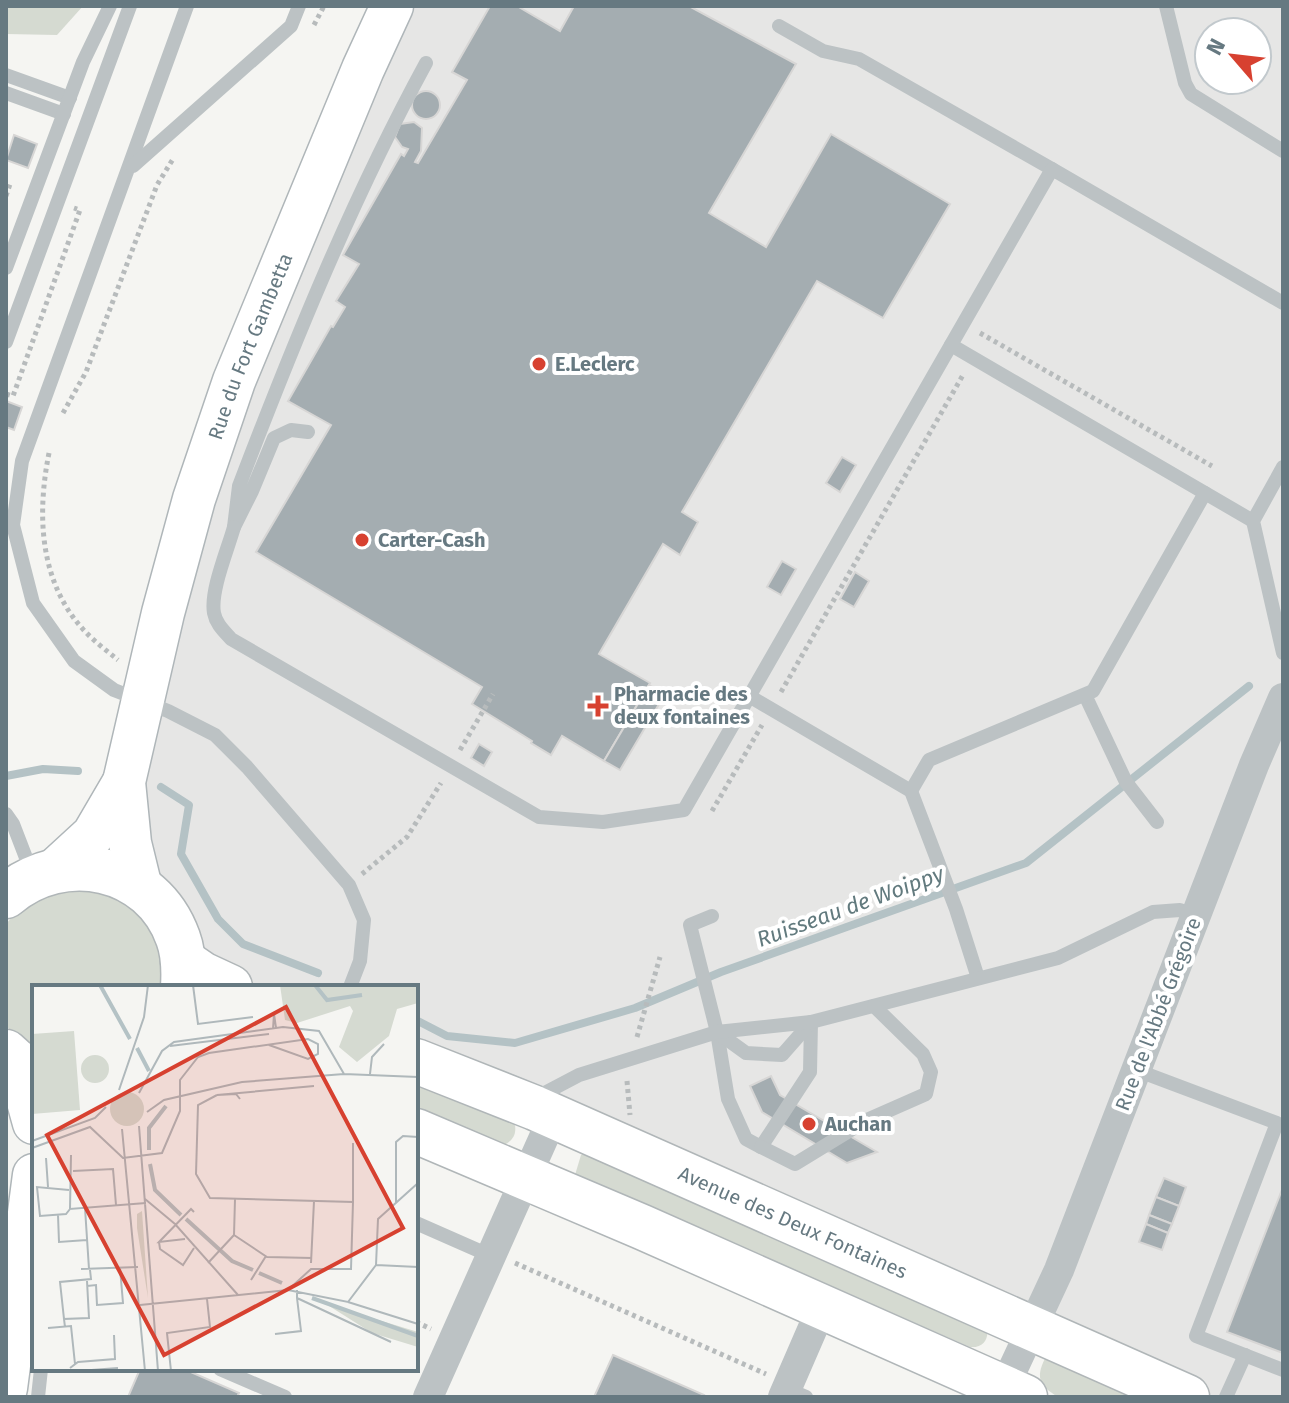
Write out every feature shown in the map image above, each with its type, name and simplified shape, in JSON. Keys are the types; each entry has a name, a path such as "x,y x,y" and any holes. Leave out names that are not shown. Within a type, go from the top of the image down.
{"main road":[{"name":"Rue du Fort Gambetta","path":"32,881 93,835 124,782 194,499 234,381 392,6"},
{"name":"Rue du Fort Gambetta","path":"124,782 130,843 141,888"},
{"path":"32,881 86,868 115,874 141,888 169,918 178,939 183,974 202,974 226,985"},
{"path":"19,1061 32,1115"},
{"name":"Avenue des Deux Fontaines","path":"418,1062 544,1112 1187,1397"},
{"path":"418,1132 1014,1392"},
{"path":"6,1388 32,1190"}],"street":[{"name":"Rue de l'Abbé Grégoire","path":"1030,1328 1059,1270 1283,698"},
{"path":"428,1397 526,1177 544,1112"},
{"path":"791,1392 822,1307"},
{"path":"1014,1392 1030,1328"}],"lane":[{"path":"6,268 70,98 110,6"},
{"path":"6,342 130,6"},
{"path":"187,6 22,461 13,525 33,603 74,661 114,690 215,735 247,767 349,885 364,920 360,961 351,985"},
{"path":"130,169 291,26 299,6"},
{"path":"1166,6 1185,83 1191,94 1283,151"},
{"path":"779,26 823,51 859,59 1283,303"},
{"path":"426,63 335,246 273,397 239,486 234,527 214,600 214,614 220,628 231,639 539,817 603,822 684,810 1052,169"},
{"path":"6,75 70,98"},
{"path":"6,93 64,114"},
{"path":"951,345 1253,521"},
{"path":"234,527 274,438 291,430 308,432"},
{"path":"1283,467 1253,521 1283,653"},
{"path":"911,791 929,760 1089,693 1205,493"},
{"path":"1089,693 1136,797 1157,822"},
{"path":"749,696 911,791 956,909 978,978"},
{"path":"6,814 13,824 32,881"},
{"path":"544,1112 541,1095 579,1075 715,1026 811,1022 1058,958 1153,912 1180,910 1196,916"},
{"path":"712,916 690,925 715,1026 728,1099 746,1139 795,1164 867,1120 926,1094 931,1072 923,1054 874,1006"},
{"path":"715,1026 746,1053 782,1055 811,1022"},
{"path":"761,1147 810,1072 811,1022"},
{"path":"1136,1070 1277,1123 1196,1336 1283,1370"},
{"path":"418,1224 492,1254"},
{"path":"1226,1397 1245,1355"},
{"path":"38,1397 41,1371"},
{"path":"229,1371 285,1397"}],"path":[{"path":"307,32 318,21 324,6"},
{"path":"58,425 86,372 157,185 175,156"},
{"path":"6,196 10,184"},
{"path":"6,394 13,396 80,210"},
{"path":"963,324 1212,466"},
{"path":"712,811 972,358"},
{"path":"50,446 41,509 43,539 51,575 63,602 82,628 122,663"},
{"path":"349,885 407,837 493,694"},
{"path":"637,1036 660,957"},
{"path":"492,1254 791,1392"}],"shaded area":[{"path":"6,6 83,6 57,35 6,34"},
{"path":"392,6 1283,6 1283,1397 1186,1397 418,1062 418,985 228,985 141,888 142,700 163,613"},
{"path":"81,885 111,891 154,927 167,985 32,985 32,1050 19,1042 6,1025 6,924 23,905"},
{"path":"418,1078 513,1119 514,1136 500,1147 418,1116"},
{"path":"590,1150 987,1327 986,1339 982,1345 970,1347 575,1175 581,1155"},
{"path":"1047,1355 1155,1397 1058,1397 1040,1379"}],"building":[{"name":"E.Leclerc","path":"490,6 517,6 560,31 574,6 689,6 796,64 709,213 766,247 831,134 950,204 883,318 817,281 682,512 698,522 680,555 663,544 599,654 650,683 604,761 562,736 551,755 531,743 472,704 482,687 256,552 331,425 288,401 345,307 336,301 359,264 343,255 401,154 404,156 408,149 402,147 395,137 400,124 414,122 422,128 421,151 415,162 418,163 467,80 452,72"},
{"path":"426,91 436,95 440,105 436,115 426,119 416,115 412,105 416,95"},
{"path":"14,135 37,144 28,168 6,160"},
{"path":"6,401 22,407 14,430 6,427"},
{"path":"842,457 856,465 840,492 826,483"},
{"path":"782,561 796,569 781,595 767,587"},
{"path":"855,572 869,581 854,607 840,599"},
{"path":"649,685 665,694 620,770 604,761"},
{"path":"479,744 492,752 484,766 471,758"},
{"path":"771,1076 780,1095 877,1152 847,1163 762,1112 750,1086"},
{"path":"1164,1178 1186,1187 1179,1206 1156,1197"},
{"path":"1283,1187 1283,1353 1227,1332"},
{"path":"1156,1197 1179,1206 1172,1224 1149,1215"},
{"path":"1149,1215 1172,1224 1168,1233 1146,1224"},
{"path":"1146,1224 1168,1233 1162,1250 1139,1242"},
{"path":"613,1355 704,1395 594,1397"},
{"path":"139,1371 189,1371 239,1393 237,1397 128,1397"}],"waterway":[{"name":"Ruisseau de Woippy","path":"418,1021 447,1036 515,1043 635,1008 721,972 1026,863 1249,686"},
{"name":"Ruisseau de Woippy","path":"6,776 43,769 78,771"},
{"name":"Ruisseau de Woippy","path":"161,787 189,805 181,854 218,919 243,944 318,973"}],"place":[{"name":"E.Leclerc","path":"539,364"},
{"name":"Carter-Cash","path":"362,540"},
{"name":"Pharmacie des deux fontaines","path":"598,706"},
{"name":"Auchan","path":"809,1124"}]}
